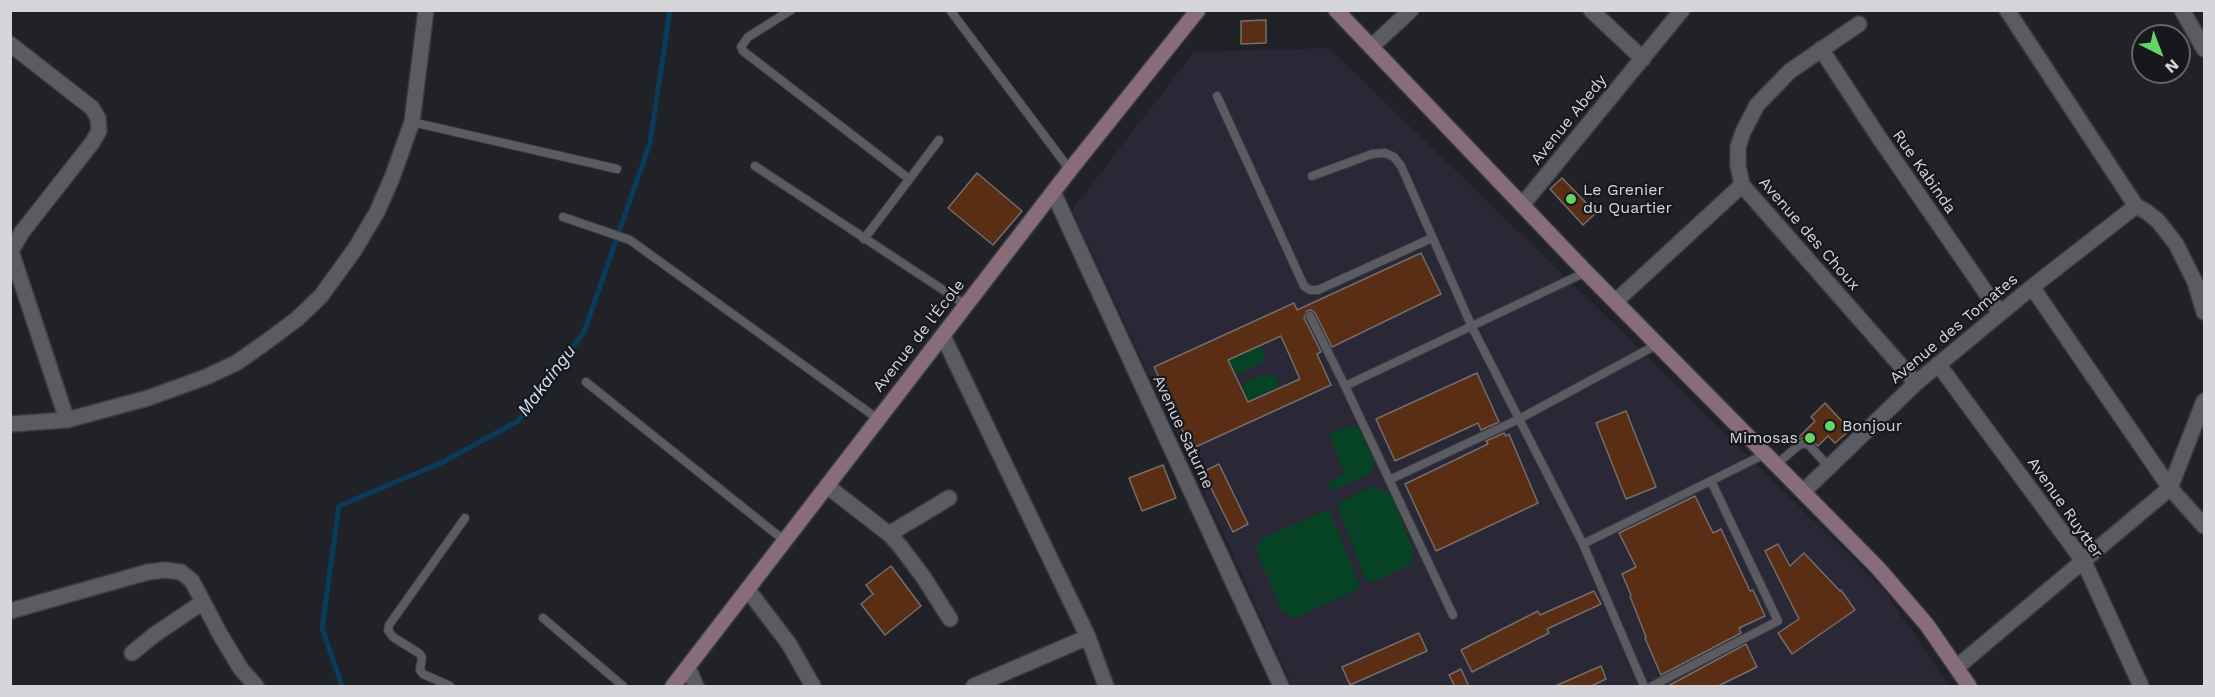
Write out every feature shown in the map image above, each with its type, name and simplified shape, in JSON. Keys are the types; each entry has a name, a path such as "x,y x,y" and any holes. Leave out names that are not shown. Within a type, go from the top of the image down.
{"main road":[{"name":"Avenue de l'École","path":"673,687 1070,170 1198,10"},
{"path":"1336,10 1586,272 1772,459 1893,585 1926,625 1969,687"}],"street":[{"path":"10,424 67,420 148,398 206,377 236,363 297,319 321,296 355,249 377,212 392,178 411,122 426,10"},
{"path":"1371,47 1411,10"},
{"path":"1591,10 1643,59"},
{"name":"Avenue Abedy","path":"1523,204 1682,10"},
{"path":"2007,10 2136,206 2158,221 2176,244 2195,282 2205,312"},
{"path":"2182,10 2205,49"},
{"path":"1742,184 1738,166 1738,147 1757,105 1790,71 1859,24"},
{"path":"12,48 92,108 98,118 99,131 22,232 11,251 67,420"},
{"name":"Rue Kabinda","path":"1821,49 2000,313"},
{"name":"Avenue des Choux","path":"1616,301 1742,184 1916,383"},
{"name":"Avenue Saturne","path":"1053,192 1281,687"},
{"name":"Avenue des Tomates","path":"1804,492 1938,363 2136,206"},
{"path":"2032,287 2170,488 2205,526"},
{"path":"944,336 1088,637 1106,687"},
{"name":"Avenue Ruytter","path":"1938,363 2084,562 2141,687"},
{"path":"1957,667 2170,488 2205,400"},
{"path":"827,486 889,534 924,578 950,619"},
{"path":"889,534 949,498"},
{"path":"10,611 103,586 124,578 165,570 181,572 192,581 241,669 256,687"},
{"path":"748,590 789,644 813,687"},
{"path":"132,653 203,602"},
{"path":"974,687 1088,637"},
{"path":"688,668 696,687"}],"lane":[{"path":"791,10 748,37 741,47 743,51 908,178"},
{"path":"950,10 1070,170"},
{"path":"1217,96 1304,286 1310,290 1318,291 1432,238"},
{"path":"411,122 617,170"},
{"path":"864,239 939,140"},
{"path":"1312,176 1371,154 1385,153 1394,157 1401,166 1472,327 1583,544 1644,687"},
{"path":"755,166 966,305"},
{"path":"563,217 630,240 878,419"},
{"path":"1345,386 1586,272"},
{"path":"1310,316 1453,615"},
{"path":"1389,480 1519,419 1658,344"},
{"path":"586,382 785,541"},
{"path":"1583,544 1711,481 1772,459 1799,445 1807,443 1830,468"},
{"path":"1652,687 1778,621 1711,481"},
{"path":"450,687 423,674 420,670 422,658 420,654 393,637 388,630 388,625 465,518"},
{"path":"543,618 623,687"}],"shaded area":[{"path":"1329,48 1883,589 1949,686 1292,686 1072,210 1194,52"}],"green space":[{"path":"1261,346 1264,361 1238,374 1221,364"},
{"path":"1275,375 1279,387 1241,404 1235,394 1247,382 1259,376"},
{"path":"1352,425 1361,430 1375,464 1370,474 1331,491 1328,483 1345,474 1329,434"},
{"path":"1372,486 1391,494 1412,547 1413,556 1411,564 1373,582 1366,581 1337,504"},
{"path":"1329,509 1360,588 1297,617 1291,617 1281,610 1256,549 1263,538"}],"building":[{"path":"1266,20 1266,43 1241,44 1241,21"},
{"path":"977,173 1022,211 993,245 948,208"},
{"path":"1562,178 1596,213 1583,225 1550,189"},
{"path":"1421,253 1441,294 1332,347 1315,313 1311,310 1307,311 1304,318 1321,352 1317,354 1331,385 1191,449 1154,367 1294,303 1297,310","holes":["1281,336 1300,379 1248,402 1228,360"]},
{"path":"1477,373 1499,422 1481,430 1478,423 1395,461 1376,419"},
{"path":"1825,403 1850,430 1835,443 1828,436 1818,446 1808,437 1796,440 1815,421 1811,417"},
{"path":"1626,411 1656,487 1626,499 1596,423"},
{"path":"1504,433 1506,436 1509,434 1538,503 1436,551 1405,484 1488,444 1486,441"},
{"path":"1219,464 1248,524 1233,532 1203,472"},
{"path":"1163,465 1176,498 1142,511 1129,478"},
{"path":"1695,496 1713,533 1721,529 1750,591 1753,590 1765,616 1739,628 1741,633 1661,675 1622,574 1636,567 1619,533"},
{"path":"1778,544 1790,566 1804,553 1841,590 1855,610 1792,654 1778,633 1799,619 1765,551"},
{"path":"891,566 921,606 885,635 861,604 873,594 866,585"},
{"path":"1594,591 1601,604 1547,629 1549,633 1472,672 1461,650 1538,611 1540,615"},
{"path":"1419,633 1427,651 1350,685 1342,667"},
{"path":"1746,644 1757,667 1716,687 1666,687"},
{"path":"1601,666 1606,679 1589,687 1553,687"},
{"path":"1461,669 1469,687 1455,687 1449,675"}],"waterway":[{"name":"Makaingu","path":"342,686 322,628 339,506 443,462 518,421 584,332 650,143 670,10"}],"place":[{"name":"Le Grenier du Quartier","path":"1571,199"},
{"name":"Bonjour","path":"1830,426"},
{"name":"Mimosas","path":"1810,438"}]}
